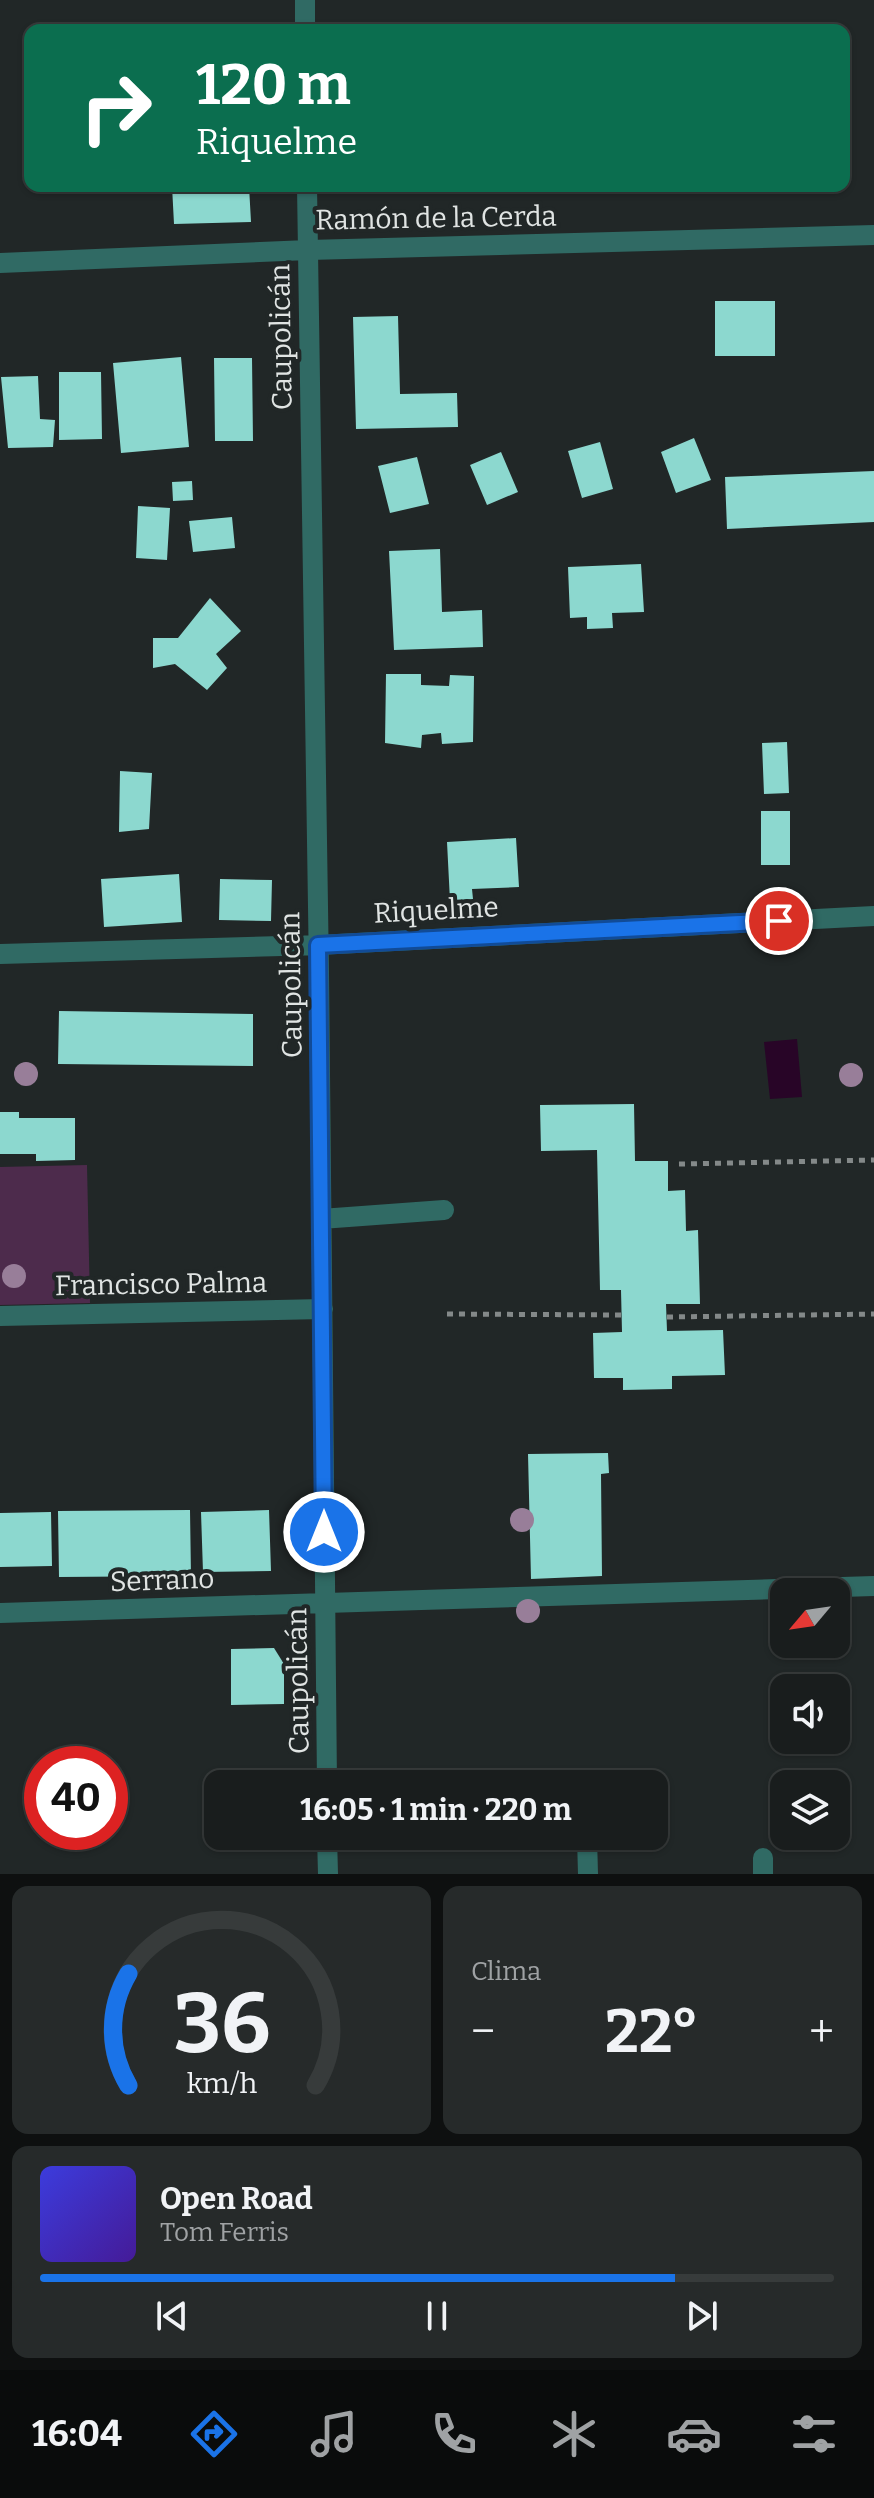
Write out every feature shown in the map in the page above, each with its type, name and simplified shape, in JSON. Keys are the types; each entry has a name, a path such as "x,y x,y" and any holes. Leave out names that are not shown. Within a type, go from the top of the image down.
{"street":[{"path":"305,0 305,24"},
{"name":"Caupolicán","path":"307,192 327,1770"},
{"name":"Ramón de la Cerda","path":"0,263 308,250 874,235"},
{"name":"Riquelme","path":"0,954 318,945 874,916"},
{"path":"321,1219 444,1210"},
{"name":"Francisco Palma","path":"0,1316 323,1309"},
{"name":"Serrano","path":"0,1613 874,1586"},
{"path":"327,1850 328,1874"},
{"path":"587,1850 588,1874"}],"path":[{"path":"679,1164 874,1160"},
{"path":"447,1314 621,1315"},
{"path":"667,1317 874,1314"}],"shaded area":[{"path":"797,1039 802,1097 770,1099 764,1042"},
{"path":"87,1165 90,1303 0,1305 0,1167"}],"building":[{"path":"172,192 249,192 251,222 174,224"},
{"path":"715,301 775,301 775,356 715,356"},
{"path":"398,316 400,394 457,393 458,427 356,429 353,317"},
{"path":"181,357 189,447 121,453 113,363"},
{"path":"214,358 252,358 253,441 215,441"},
{"path":"59,372 101,372 102,439 59,440"},
{"path":"38,376 40,419 55,420 53,447 8,448 1,377"},
{"path":"694,438 711,480 676,493 661,452"},
{"path":"600,442 613,489 582,498 568,451"},
{"path":"501,452 518,492 487,505 470,465"},
{"path":"417,457 429,504 390,513 378,466"},
{"path":"874,471 874,522 727,529 725,477"},
{"path":"192,481 193,500 173,501 172,482"},
{"path":"138,506 170,508 167,560 136,558"},
{"path":"232,517 235,548 193,552 189,521"},
{"path":"440,549 442,612 482,610 483,647 394,650 389,551"},
{"path":"641,564 644,612 612,613 613,628 587,629 587,617 570,618 568,567"},
{"path":"210,598 241,631 216,654 227,668 207,690 175,664 153,668 153,638 178,638"},
{"path":"386,674 421,674 421,685 449,686 450,675 474,676 473,742 442,744 441,733 422,735 421,748 385,743"},
{"path":"787,742 789,793 764,794 762,743"},
{"path":"120,771 152,773 149,829 119,832"},
{"path":"761,811 790,811 790,865 761,865"},
{"path":"516,838 519,887 472,889 473,899 450,901 447,842"},
{"path":"179,874 182,922 104,927 101,879"},
{"path":"220,879 272,880 271,921 219,920"},
{"path":"59,1011 253,1014 253,1066 58,1064"},
{"path":"634,1104 635,1161 668,1161 668,1191 685,1190 686,1231 698,1230 700,1304 666,1304 667,1331 723,1330 725,1375 672,1376 672,1389 623,1390 623,1378 594,1378 593,1333 622,1332 621,1290 600,1290 597,1150 541,1151 540,1105"},
{"path":"0,1112 19,1112 19,1118 75,1118 75,1160 36,1161 36,1154 0,1154"},
{"path":"608,1453 609,1473 601,1474 602,1576 531,1579 528,1454"},
{"path":"190,1510 191,1576 59,1577 58,1511"},
{"path":"269,1510 271,1571 203,1572 201,1512"},
{"path":"51,1512 52,1566 0,1567 0,1513"},
{"path":"274,1648 284,1664 284,1704 231,1705 231,1649"}],"route":[{"path":"324,1532 318,945 779,921"}]}
